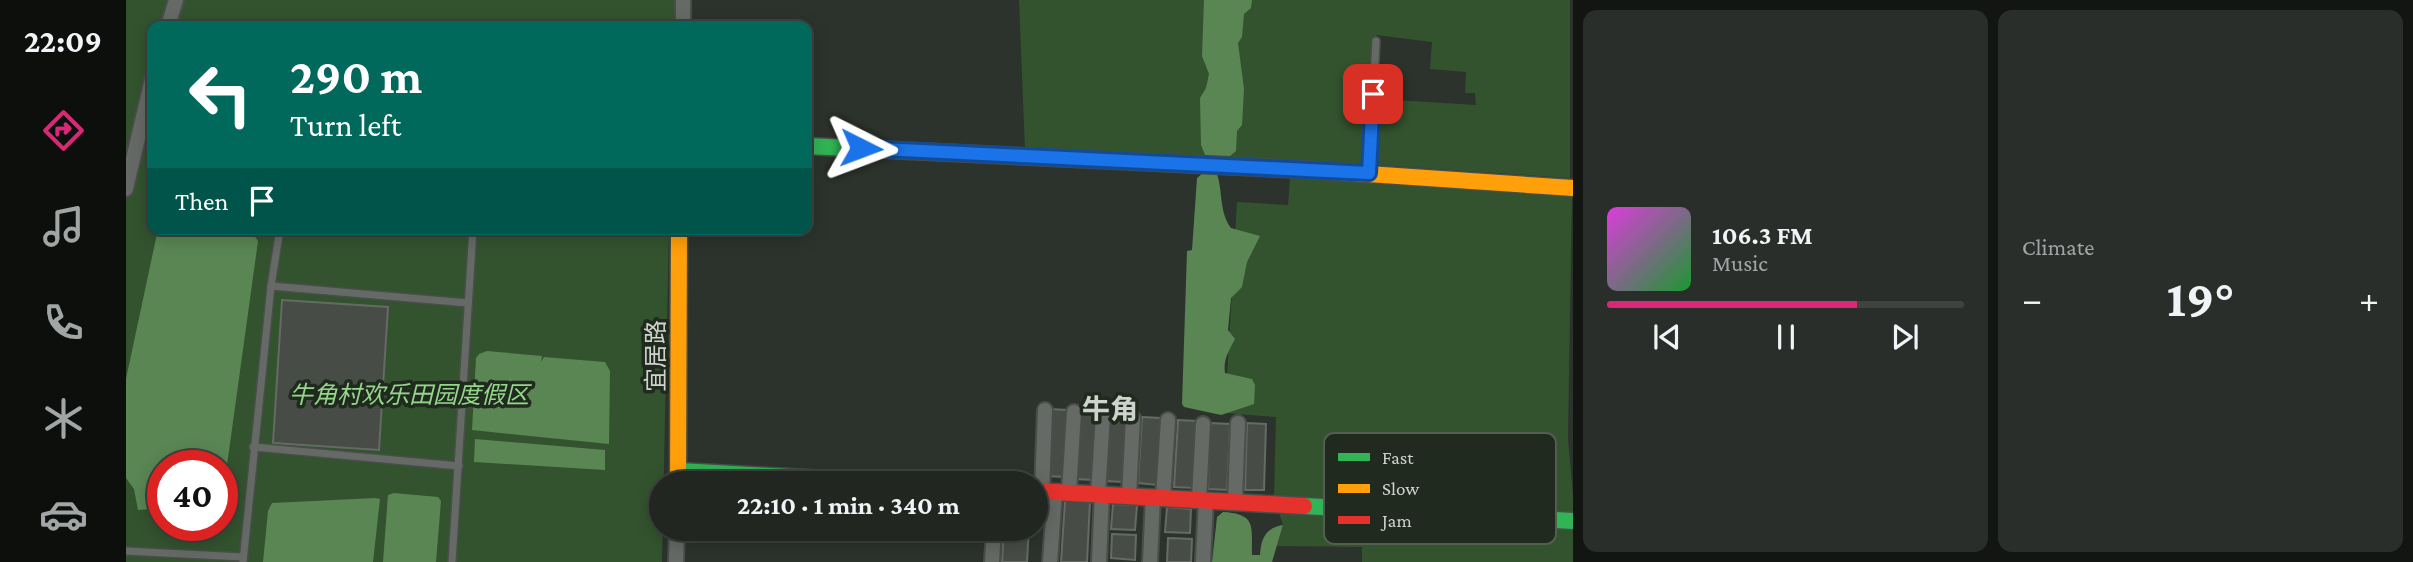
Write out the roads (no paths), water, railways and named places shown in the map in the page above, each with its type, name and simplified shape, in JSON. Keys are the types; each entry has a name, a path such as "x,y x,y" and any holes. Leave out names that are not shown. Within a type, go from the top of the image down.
{"street":[{"path":"170,21 176,0"},
{"path":"683,21 684,0"},
{"path":"126,189 147,117"},
{"path":"812,146 1369,173 1573,188"},
{"name":"宜居路","path":"679,471 680,235"},
{"path":"1045,410 1050,491 1050,562"},
{"path":"1050,491 1074,412"},
{"path":"1099,562 1103,415"},
{"path":"1129,496 1133,418"},
{"path":"1150,562 1168,420"},
{"path":"1203,424 1203,562"},
{"path":"1235,501 1238,424"},
{"path":"1050,491 1324,506"},
{"path":"676,562 677,541"},
{"path":"992,562 993,541"}],"lane":[{"path":"1369,173 1376,41"},
{"path":"126,551 243,559 253,447 279,235"},
{"path":"452,562 473,235"},
{"path":"271,286 468,303"},
{"path":"253,447 459,466"}],"district":[{"name":"牛角","path":"1110,409"}],"park label":[{"name":"牛角村欢乐田园度假区","path":"409,395"}]}
